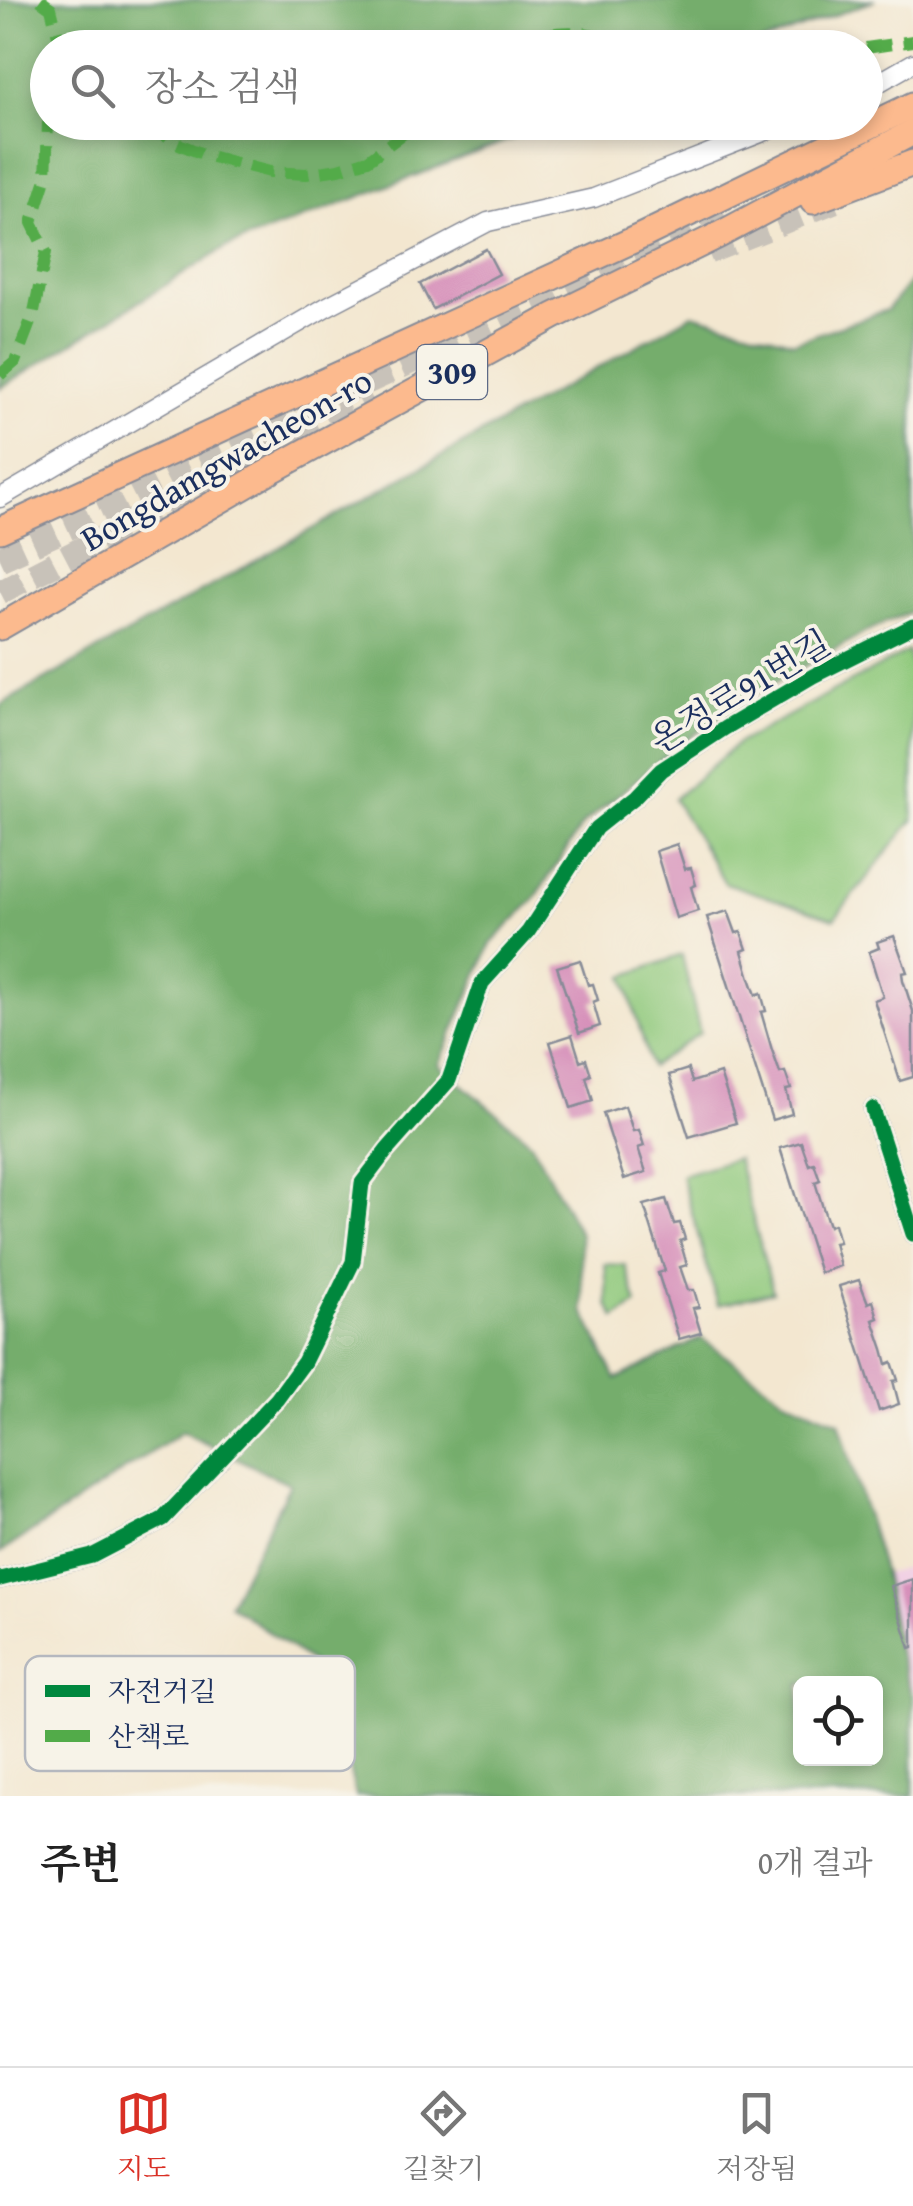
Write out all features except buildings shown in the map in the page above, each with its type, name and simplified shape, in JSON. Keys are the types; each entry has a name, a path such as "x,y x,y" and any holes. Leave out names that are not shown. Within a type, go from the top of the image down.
{"highway":[{"name":"Bongdamgwacheon-ro","path":"883,120 913,105"},
{"name":"Bongdamgwacheon-ro","path":"0,627 274,469 554,316 719,235 913,132"},
{"name":"Bongdamgwacheon-ro","path":"0,530 642,236 841,140"},
{"path":"719,235 913,163"}],"street":[{"path":"883,80 913,63"},
{"path":"0,498 326,307 488,222 594,198 743,140"},
{"name":"온정로91번길","path":"0,1579 92,1556 164,1518 278,1399 304,1362 353,1262 362,1183 448,1080 482,983 528,932 596,828 661,770 724,728 814,676 913,626"},
{"path":"873,1109 913,1234"}],"shaded area":[{"path":"913,1566 913,1699 898,1651 884,1574"}],"green space":[{"path":"0,0 875,0 796,30 30,30 30,140 509,140 227,247 0,388"},
{"path":"913,278 913,611 868,631 746,699 676,748 583,824 534,900 491,944 439,1065 531,1142 580,1234 583,1311 616,1379 701,1338 783,1398 839,1422 884,1574 898,1651 913,1699 913,1796 356,1796 350,1771 355,1771 355,1656 302,1656 229,1604 290,1484 182,1432 0,1553 0,705 693,314 794,342 887,310"},
{"path":"908,651 913,669 913,820 834,919 725,883 674,799 738,743"},
{"path":"682,955 700,1033 651,1067 624,976"},
{"path":"737,1158 773,1292 718,1305 681,1175"},
{"path":"605,1264 625,1265 637,1304 615,1318 608,1305"}],"tunnel":[{"path":"708,252 837,200"},
{"path":"0,559 254,434 655,249 727,220"},
{"path":"0,592 374,402"}],"marked path":[{"path":"40,0 51,8 56,30"},
{"path":"883,45 913,41"},
{"path":"0,375 15,362 34,312 46,252 32,223 46,179 47,140"},
{"path":"171,140 205,155 270,172 306,174 368,160 395,140"}],"cycle path":[{"path":"0,1579 92,1556 163,1519 277,1399 304,1362 353,1262 362,1183 449,1080 482,983 528,932 596,828 661,770 725,728 813,676 913,626"},
{"path":"873,1109 913,1234"}]}
